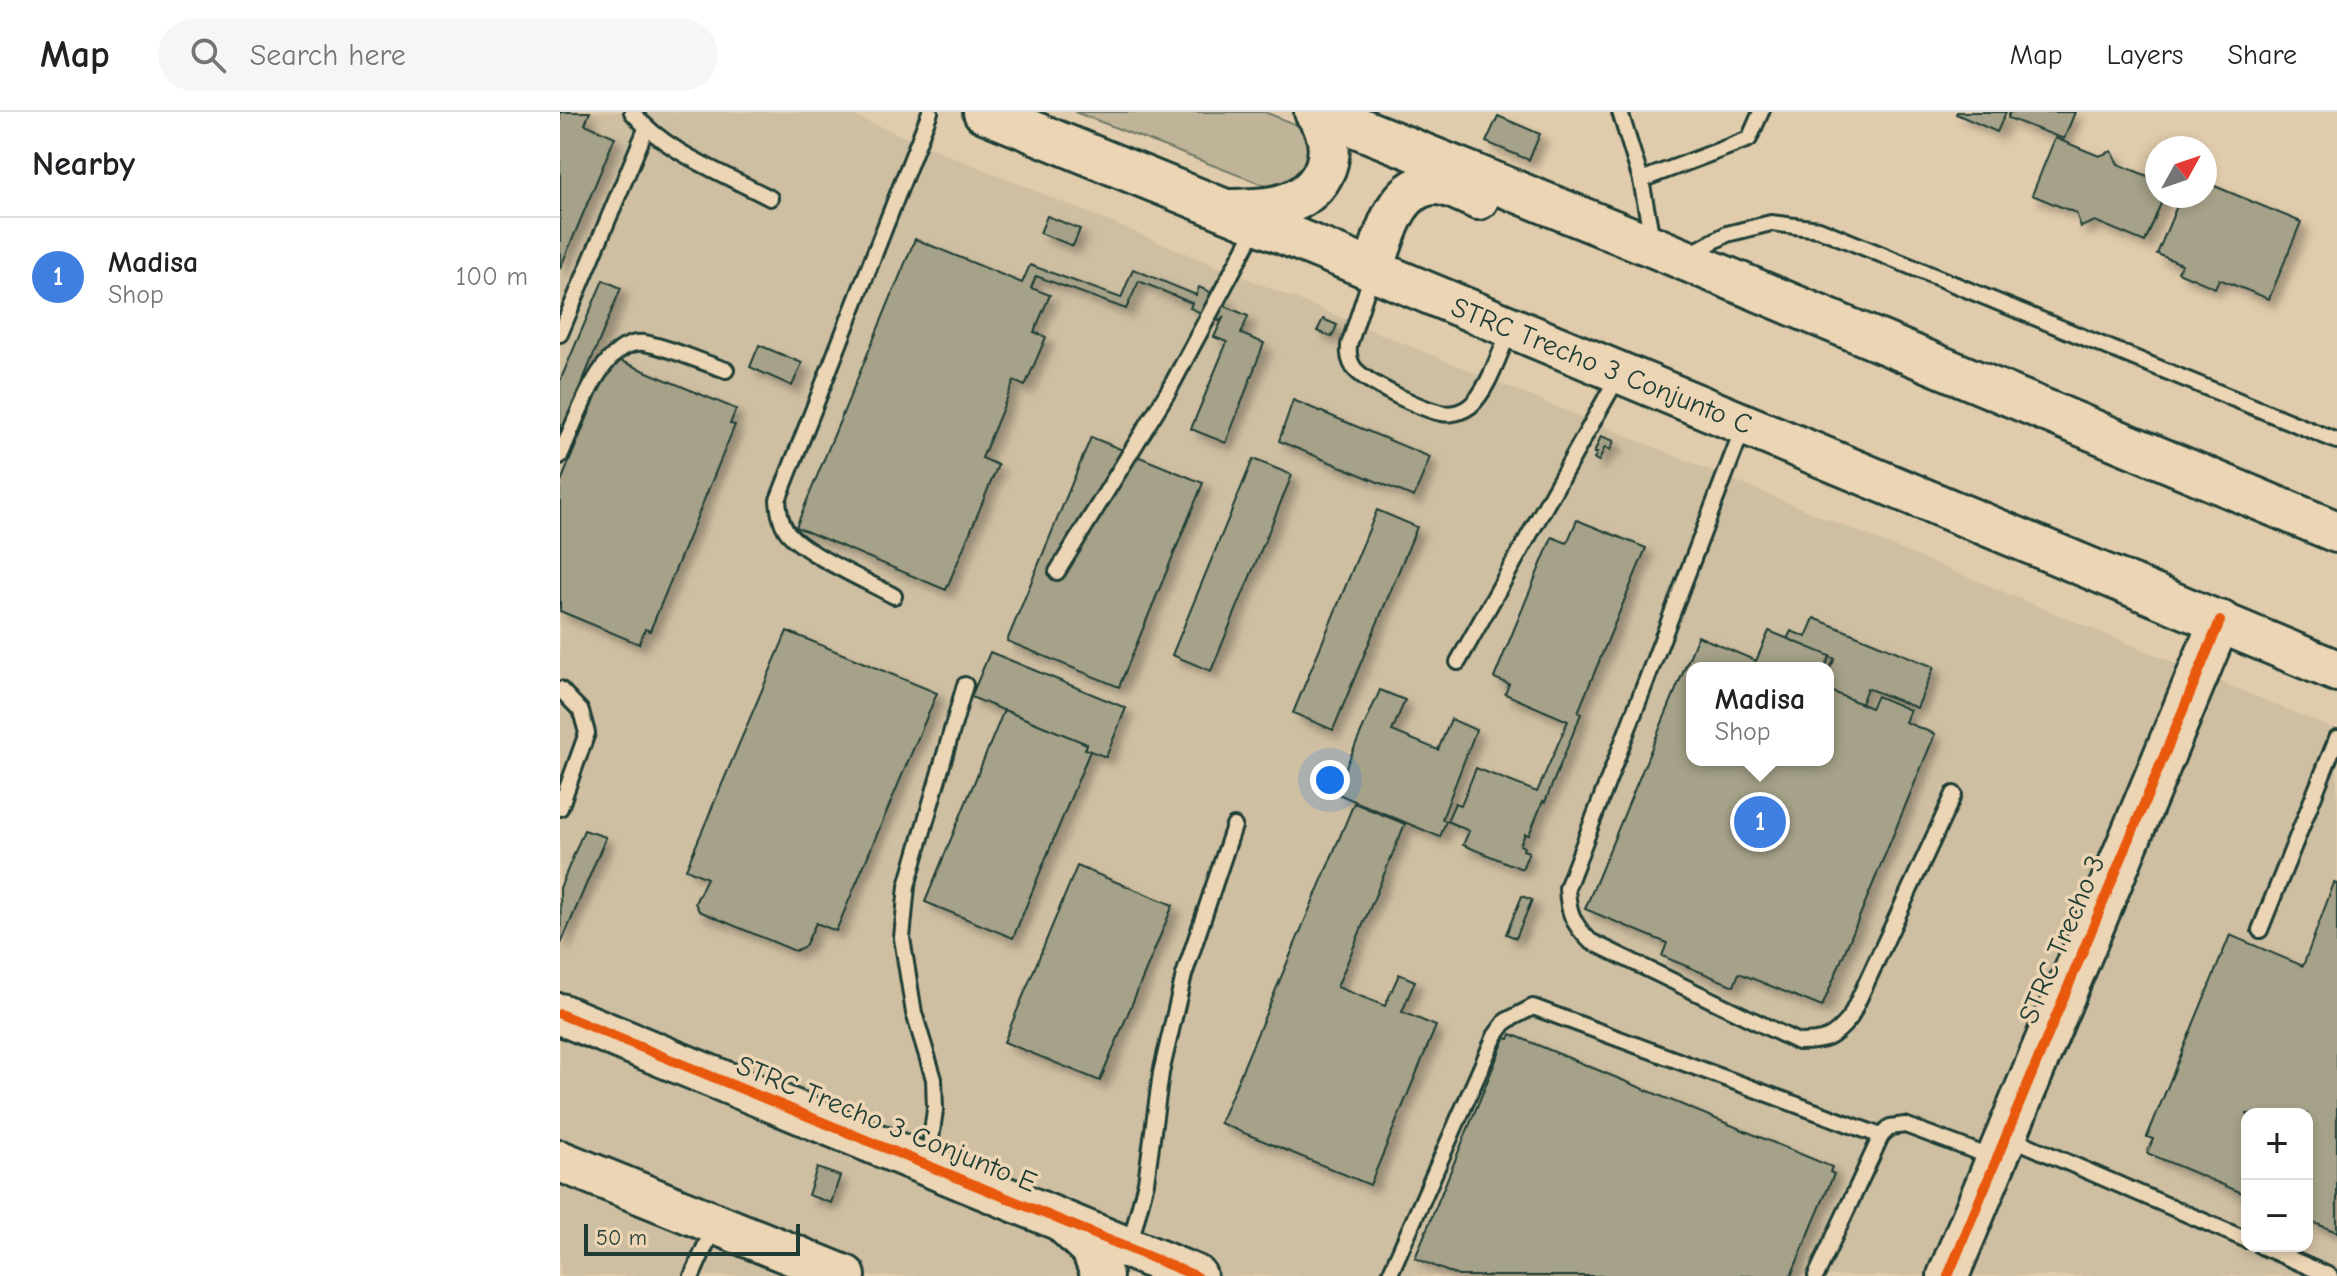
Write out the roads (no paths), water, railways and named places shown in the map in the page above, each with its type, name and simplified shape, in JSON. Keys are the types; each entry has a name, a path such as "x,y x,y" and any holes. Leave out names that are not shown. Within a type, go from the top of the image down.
{"main road":[{"name":"STRC Trecho 3 Conjunto C","path":"984,112 1373,270 2337,671"},
{"path":"1243,217 1281,206 1306,195 1314,187 1328,165 1330,155 1328,137 1317,112"},
{"path":"1317,112 1380,131 2337,532"},
{"path":"1373,270 1393,215 1405,197 1421,187 1438,184 1560,231 1595,240 1658,249"},
{"name":"STRC Trecho 3","path":"1948,1276 2220,621"},
{"name":"STRC Trecho 3 Conjunto E","path":"560,1014 1060,1220 1092,1250 1116,1262"},
{"path":"560,1161 845,1276"},
{"path":"1116,1262 1196,1276"}],"lane":[{"path":"632,112 646,129 666,144 770,198"},
{"path":"894,596 803,546 788,533 780,518 778,500 930,112"},
{"path":"1620,112 1658,249 1771,223 1819,229 2337,441"},
{"path":"1641,180 1749,139 1761,112"},
{"path":"560,334 646,129"},
{"path":"1057,572 1169,390 1243,217"},
{"path":"1373,270 1348,357 1366,381 1439,413 1452,414 1469,407 1482,391 1511,328"},
{"path":"560,456 603,364 618,349 642,343 726,370"},
{"path":"1458,662 1620,373"},
{"path":"1745,424 1567,888 1568,909 1577,928 1590,941 1798,1042 1819,1042 1837,1034 1850,1018 1954,794"},
{"path":"928,1165 935,1110 934,1079 914,1013 902,938 907,886 965,685"},
{"path":"560,689 581,711 587,733 560,808"},
{"path":"2260,930 2331,765 2337,738"},
{"path":"1116,1262 1146,1182 1161,1073 1184,975 1234,826"},
{"path":"1389,1276 1495,1036 1506,1021 1533,1007 1881,1136"},
{"path":"1816,1276 1881,1136 1890,1127 1905,1125 2001,1148 2241,1238"},
{"path":"692,1276 715,1224"},
{"path":"2275,1252 2330,1276"}],"place":[{"name":"Madisa","path":"1760,822"}]}
